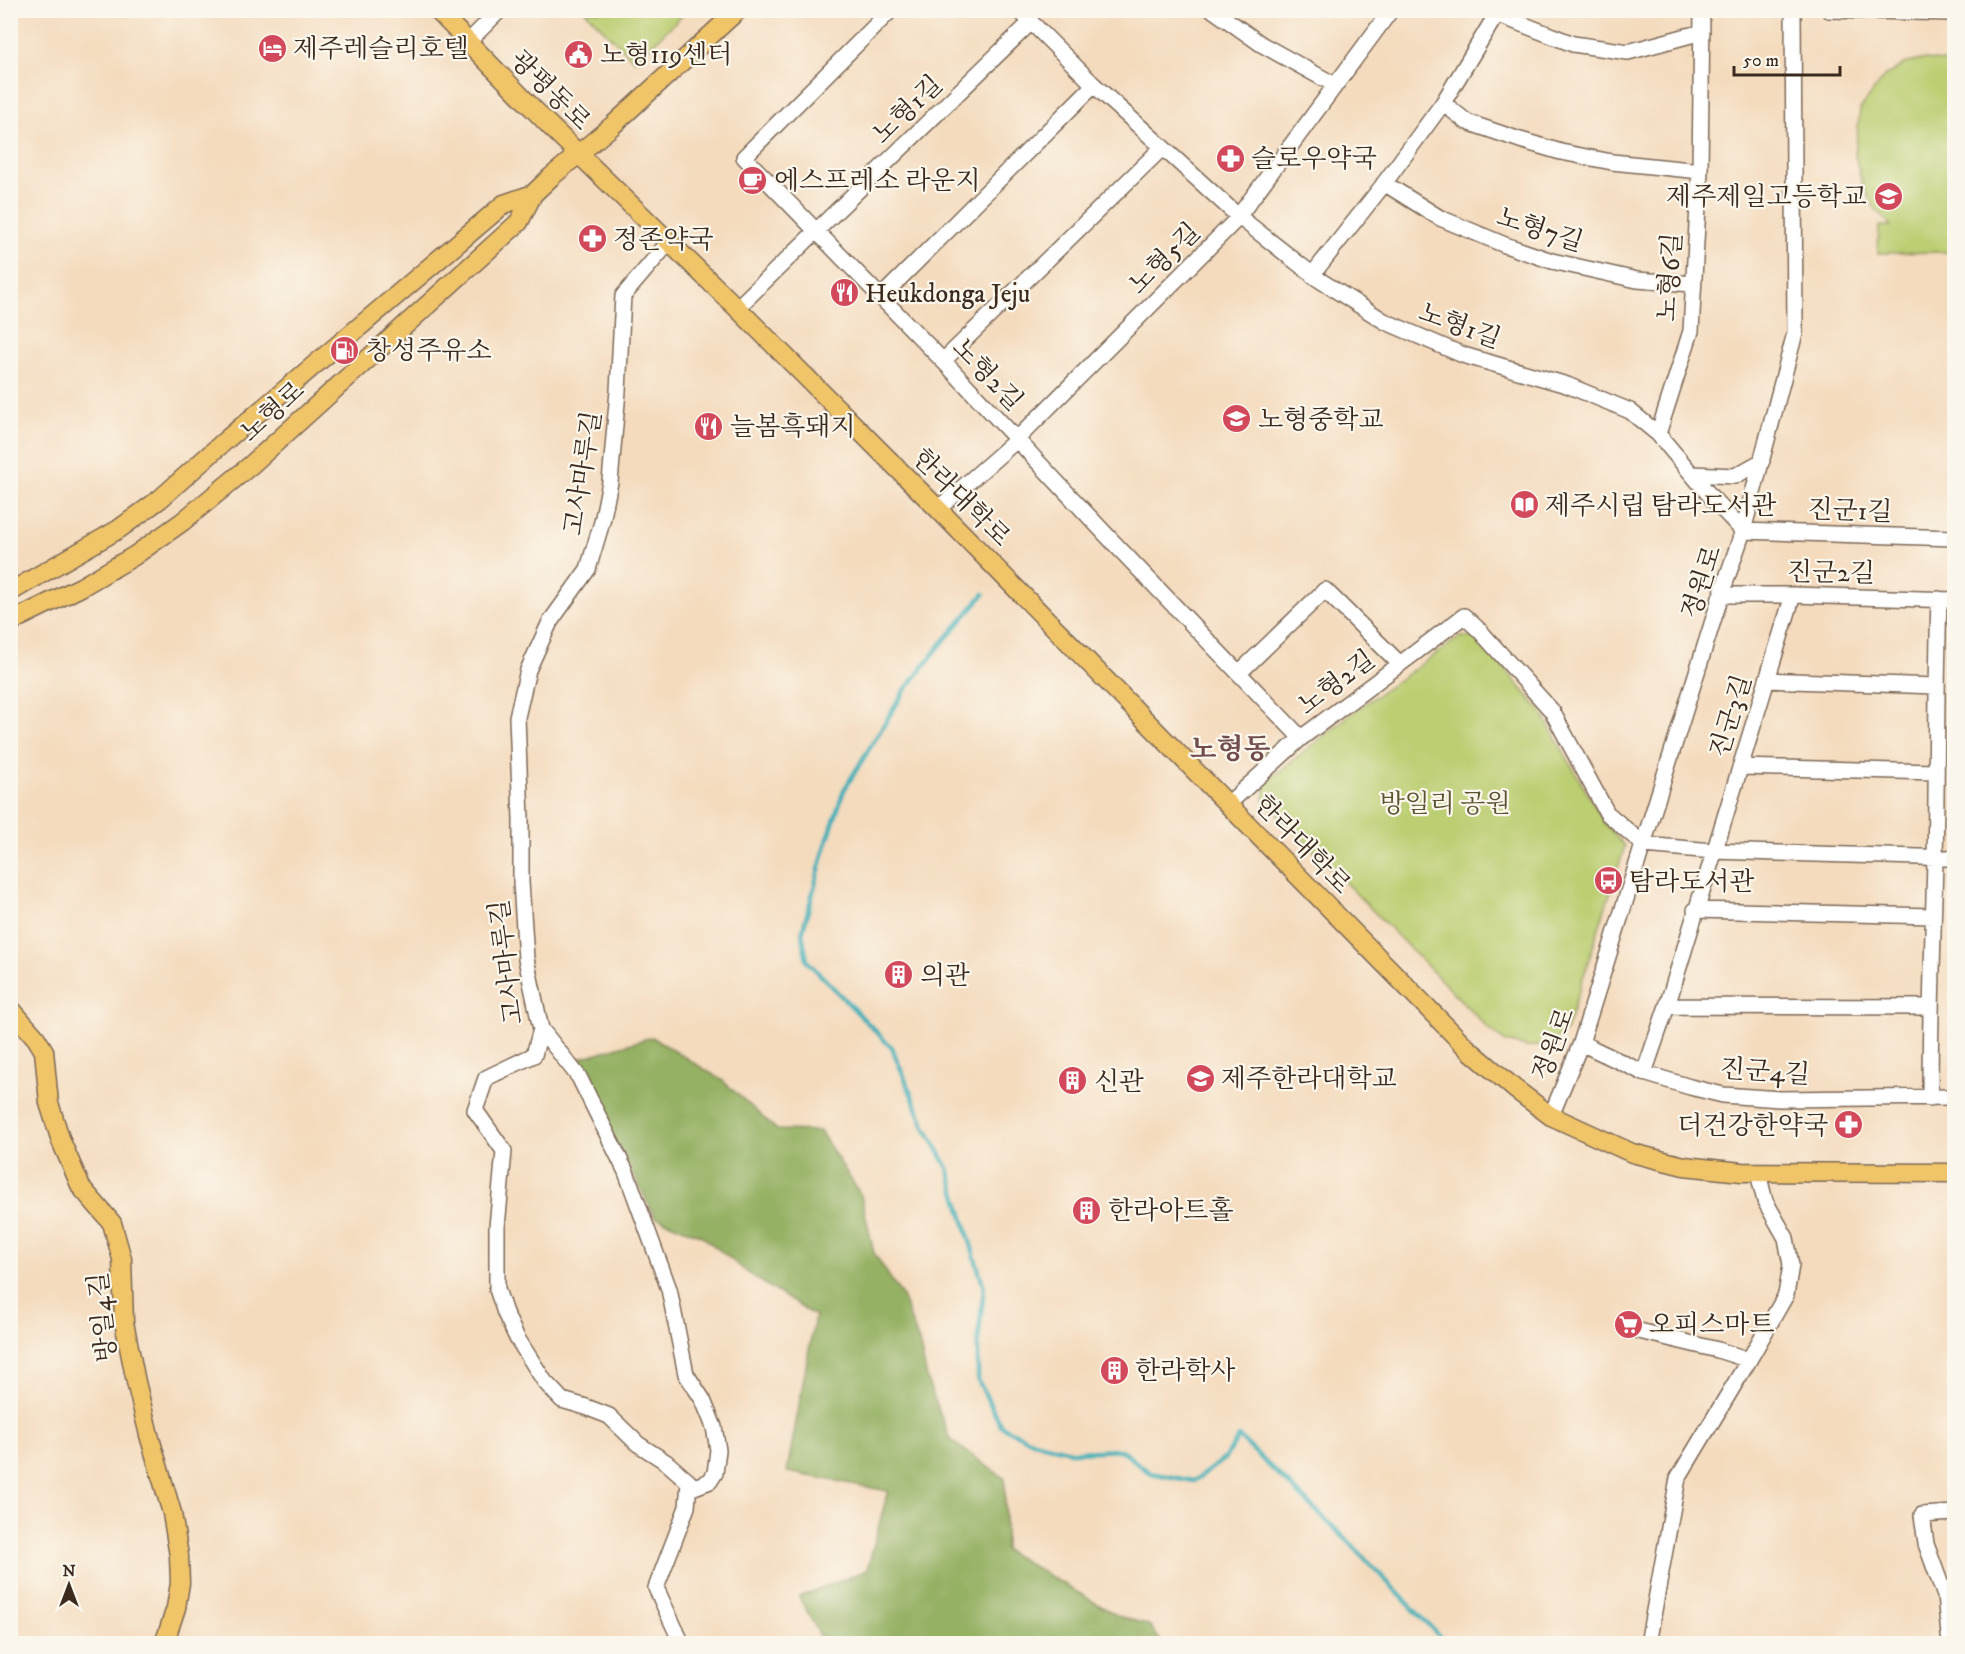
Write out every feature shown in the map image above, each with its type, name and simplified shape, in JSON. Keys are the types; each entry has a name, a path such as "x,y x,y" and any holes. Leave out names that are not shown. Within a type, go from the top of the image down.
{"main road":[{"name":"광평동로","path":"437,10 579,155"},
{"name":"노형로","path":"10,622 81,587 134,556 182,522 251,465 519,222 533,194 579,155 733,12"},
{"name":"한라대학로","path":"579,155 737,308 938,509 1467,1048 1551,1116 1632,1153 1684,1166 1758,1173 1954,1173"},
{"name":"노형로","path":"10,592 119,529 160,499 226,440 504,204 533,194"},
{"name":"방일4길","path":"10,1008 36,1038 44,1052 49,1103 61,1142 81,1187 112,1223 122,1259 124,1322 148,1435 172,1513 179,1556 180,1583 176,1608 164,1644"}],"street":[{"path":"468,42 500,10"},
{"name":"노형2길","path":"891,10 744,157 1018,439 1112,541 1301,738"},
{"name":"노형1길","path":"1019,10 1094,85 1162,148 1238,216 1312,274 1384,321 1462,355 1567,385 1630,411 1658,434 1743,531"},
{"path":"1213,10 1260,44 1335,85"},
{"name":"노형5길","path":"938,509 1018,439 1238,216 1391,10"},
{"name":"노형6길","path":"1658,434 1691,331 1700,171 1702,10"},
{"name":"정원로","path":"1551,1116 1581,1043 1743,531 1795,333 1793,10"},
{"path":"1829,10 1954,13"},
{"path":"1312,274 1443,104 1491,13 1573,44 1629,52 1702,32"},
{"name":"노형1길","path":"737,308 1030,22"},
{"path":"880,297 1094,85"},
{"path":"1443,104 1467,122 1561,152 1612,162 1700,171"},
{"path":"943,361 1162,148"},
{"name":"노형7길","path":"1384,183 1440,218 1505,245 1552,261 1637,280 1693,284"},
{"name":"고사마루길","path":"669,242 623,296 611,470 602,522 588,569 550,621 528,670 518,717 521,882 526,959 540,1029 534,1055 486,1078 475,1110 504,1151 497,1227 497,1289 517,1338 545,1383 562,1400 609,1416 638,1444 666,1462 689,1482 688,1489"},
{"path":"1692,474 1735,476 1762,461"},
{"name":"진군1길","path":"1743,531 1954,538"},
{"path":"1239,673 1325,590 1400,664"},
{"name":"진군2길","path":"1721,595 1947,600 1936,686 1935,857"},
{"name":"진군3길","path":"1644,1073 1667,1006 1792,595"},
{"name":"노형2길","path":"1228,804 1301,738 1464,616 1551,711 1607,813 1644,845"},
{"path":"1767,680 1936,686"},
{"path":"1740,767 1935,772"},
{"path":"1644,845 1713,851 1954,858"},
{"path":"1930,1098 1930,1007 1935,857"},
{"path":"1695,910 1934,916"},
{"path":"1667,1006 1930,1007"},
{"path":"540,1029 579,1077 626,1172 669,1289 686,1374 703,1400 714,1427 717,1450 715,1473 710,1481 688,1489 687,1507 656,1588 682,1644"},
{"name":"진군4길","path":"1581,1043 1644,1073 1723,1095 1780,1099 1954,1097"},
{"path":"1648,1644 1678,1478 1786,1295 1791,1266 1786,1238 1765,1201 1758,1173"},
{"path":"1639,1330 1749,1360"},
{"path":"1950,1644 1945,1596 1926,1544 1922,1515 1954,1513"}],"green space":[{"path":"585,11 687,11 635,61"},
{"path":"1926,59 1954,63 1954,252 1878,253 1879,226 1891,226 1875,208 1863,187 1855,155 1860,109 1885,76 1904,64"},
{"name":"방일리 공원","path":"1460,637 1477,637 1540,710 1605,824 1625,846 1566,1031 1551,1043 1528,1047 1506,1042 1491,1031 1264,800 1266,782 1356,710"},
{"path":"652,1037 722,1080 777,1130 820,1131 861,1195 874,1253 902,1296 919,1342 928,1382 950,1440 1005,1479 1005,1550 1118,1616 1149,1625 1162,1643 824,1643 799,1597 867,1570 888,1491 787,1472 815,1316 749,1274 702,1236 655,1217 574,1060"}],"waterway":[{"path":"984,594 905,690 844,790 824,851 802,933 807,961 892,1048 925,1127 948,1168 984,1288 978,1340 978,1380 1001,1426 1033,1442 1075,1452 1121,1450 1150,1473 1194,1481 1224,1459 1239,1437 1348,1541 1447,1644"}],"place":[{"name":"제주레슬리호텔","path":"272,48"},
{"name":"노형119센터","path":"579,54"},
{"name":"슬로우약국","path":"1230,158"},
{"name":"에스프레소 라운지","path":"753,180"},
{"name":"제주제일고등학교","path":"1888,196"},
{"name":"정존약국","path":"592,239"},
{"name":"Heukdonga Jeju","path":"844,293"},
{"name":"창성주유소","path":"345,350"},
{"name":"노형중학교","path":"1237,419"},
{"name":"늘봄흑돼지","path":"709,426"},
{"name":"제주시립 탐라도서관","path":"1524,505"},
{"name":"탐라도서관","path":"1608,881"},
{"name":"의관","path":"899,975"},
{"name":"제주한라대학교","path":"1200,1078"},
{"name":"신관","path":"1073,1081"},
{"name":"더건강한약국","path":"1849,1125"},
{"name":"한라아트홀","path":"1087,1210"},
{"name":"오피스마트","path":"1628,1324"},
{"name":"한라학사","path":"1114,1370"}],"district":[{"name":"노형동","path":"1230,748"}]}
